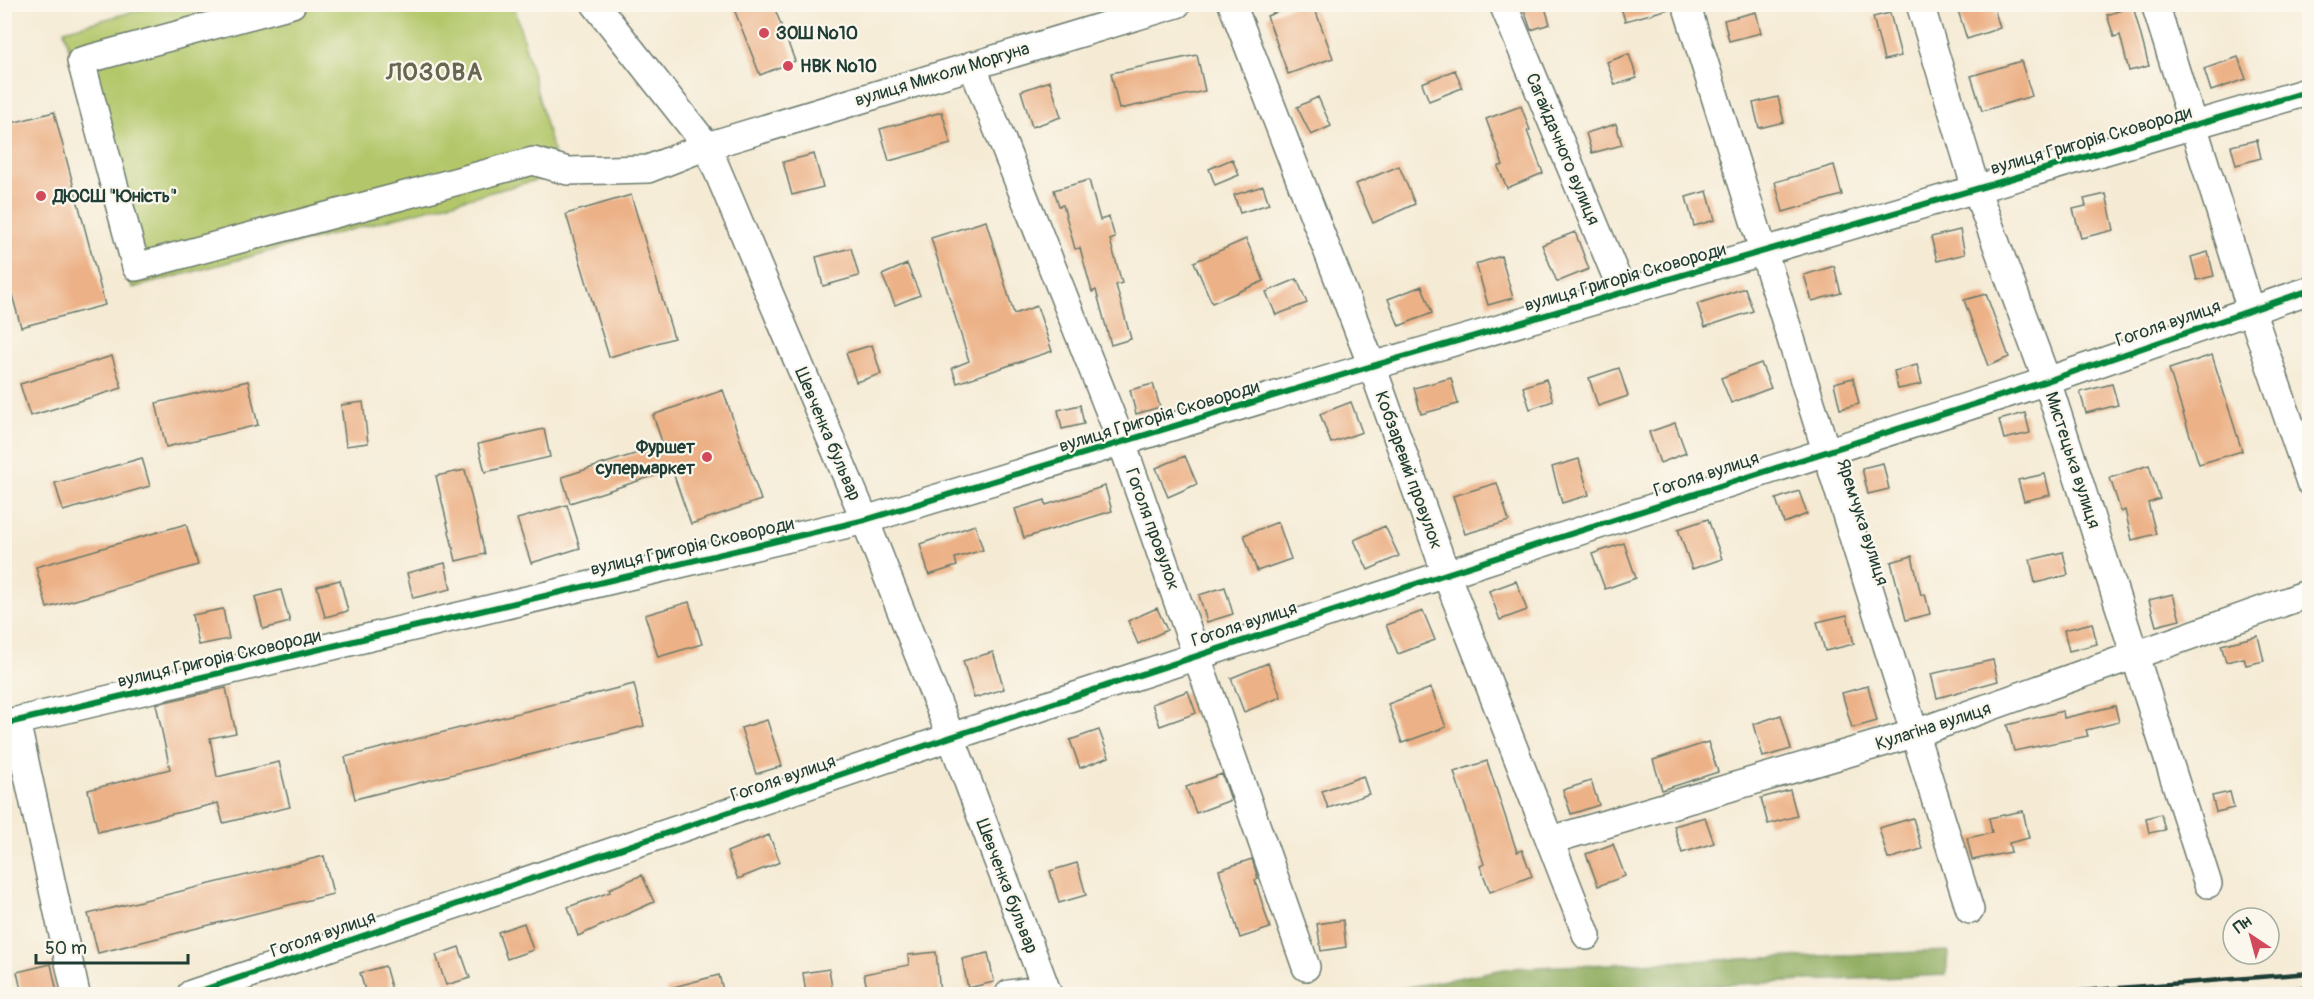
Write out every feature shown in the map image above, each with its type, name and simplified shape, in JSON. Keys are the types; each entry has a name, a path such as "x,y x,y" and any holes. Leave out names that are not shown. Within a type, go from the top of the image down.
{"street":[{"name":"вулиця Миколи Моргуна","path":"292,4 81,61 136,267 533,161 567,171 648,169 707,146 972,65 1112,13 1177,4"},
{"name":"Шевченка бульвар","path":"595,4 707,146 865,520 951,736 1047,992"},
{"name":"Кобзаревий провулок","path":"1232,4 1372,366 1446,574 1587,936"},
{"name":"Сагайдачного вулиця","path":"1503,4 1623,293"},
{"name":"Яремчука вулиця","path":"1686,4 1765,252 1824,451 1916,733 1970,910"},
{"name":"Мистецька вулиця","path":"1920,4 1976,189 2048,381 2208,884"},
{"path":"2155,4 2251,310 2310,482"},
{"name":"Гоголя провулок","path":"972,65 1122,443 1306,966"},
{"name":"вулиця Григорія Сковороди","path":"10,722 865,520 1372,366 2310,91"},
{"name":"Гоголя вулиця","path":"191,994 951,736 1824,451 2048,381 2310,290"},
{"name":"Кулагіна вулиця","path":"1551,840 1916,733 2310,593"},
{"path":"10,722 76,994"},
{"path":"1009,994 1047,992"}],"green space":[{"path":"159,5 514,5 559,174 132,288 64,30"},
{"path":"1948,951 1946,975 1508,994 1382,994 1382,992 1510,968"}],"building":[{"name":"ЗОШ №10","path":"732,4 773,4 795,61 760,75"},
{"path":"1298,4 1313,4 1333,58 1288,74 1267,16"},
{"path":"1522,4 1544,4 1550,24 1531,30"},
{"path":"1620,4 1668,4 1669,9 1625,21"},
{"path":"1956,4 1993,4 2000,28 1967,39"},
{"path":"2133,6 2149,66 2129,71 2120,35 2114,37 2107,15"},
{"path":"1756,12 1761,33 1729,41 1724,20"},
{"path":"1890,13 1901,56 1884,60 1873,17"},
{"path":"1629,54 1637,78 1615,85 1607,62"},
{"path":"1197,55 1205,91 1119,109 1111,73"},
{"path":"2238,57 2246,79 2211,91 2204,69"},
{"path":"2021,61 2032,96 1982,111 1971,76"},
{"path":"1455,70 1462,88 1429,101 1422,83"},
{"path":"1050,81 1061,117 1032,127 1021,91"},
{"path":"1318,97 1331,126 1311,135 1297,107"},
{"path":"1778,97 1784,122 1759,128 1753,103"},
{"path":"1521,106 1530,130 1527,131 1543,173 1507,188 1498,167 1503,165 1486,119"},
{"name":"ДЮСШ \"Юність\"","path":"54,112 105,305 21,327 4,266 4,125"},
{"path":"942,112 951,144 889,161 880,129"},
{"path":"1616,124 1622,145 1592,153 1586,133"},
{"path":"2257,140 2261,158 2236,165 2231,146"},
{"path":"814,154 823,187 792,195 783,162"},
{"path":"1232,159 1239,175 1215,185 1209,169"},
{"path":"1834,165 1842,195 1783,212 1775,182"},
{"path":"1399,166 1415,204 1373,223 1356,184"},
{"path":"1089,180 1100,220 1109,217 1115,238 1110,240 1122,283 1116,285 1131,339 1111,345 1096,290 1092,292 1080,248 1075,249 1063,205 1059,206 1054,190"},
{"path":"1263,186 1269,204 1240,213 1234,195"},
{"path":"1707,191 1715,220 1694,226 1686,197"},
{"path":"2106,194 2114,230 2081,238 2073,209 2086,206 2084,199"},
{"path":"631,195 674,338 609,357 566,214"},
{"path":"986,221 1014,314 1037,306 1052,351 957,383 952,368 969,361 931,238"},
{"path":"1960,230 1965,254 1937,261 1931,237"},
{"path":"1575,232 1589,269 1557,282 1542,245"},
{"path":"1246,239 1264,281 1212,303 1194,262"},
{"path":"851,248 859,276 823,286 816,257"},
{"path":"2208,252 2214,276 2197,280 2191,257"},
{"path":"1501,256 1513,298 1488,305 1476,264"},
{"path":"907,264 920,295 895,305 882,275"},
{"path":"1834,266 1841,293 1812,301 1804,275"},
{"path":"1297,279 1307,303 1276,315 1266,292"},
{"path":"1422,286 1432,313 1399,326 1388,299"},
{"path":"1745,288 1753,311 1705,327 1697,304"},
{"path":"1986,294 2009,357 1988,366 1964,300"},
{"path":"872,345 881,374 856,382 846,353"},
{"path":"2212,355 2242,451 2199,464 2169,369"},
{"path":"112,356 122,388 30,416 20,384"},
{"path":"1761,363 1771,388 1731,403 1721,378"},
{"path":"1917,365 1922,384 1898,389 1894,371"},
{"path":"1619,368 1628,396 1598,406 1589,378"},
{"path":"1451,378 1458,404 1421,414 1414,388"},
{"path":"1853,378 1859,404 1840,409 1834,383"},
{"path":"1546,379 1553,401 1530,409 1523,387"},
{"path":"248,381 258,425 166,447 156,403"},
{"path":"1153,384 1160,407 1136,414 1130,390"},
{"path":"2112,384 2118,405 2086,413 2080,392"},
{"name":"Фуршет супермаркет","path":"723,390 761,500 691,524 672,470 570,503 562,477 663,445 653,415"},
{"path":"363,402 368,443 346,446 341,405"},
{"path":"1351,402 1362,432 1331,443 1320,414"},
{"path":"1080,405 1084,424 1062,429 1058,410"},
{"path":"2025,413 2030,433 2004,439 1999,420"},
{"path":"1675,423 1686,453 1660,463 1649,432"},
{"path":"544,429 550,457 485,472 478,444"},
{"path":"1185,456 1197,484 1168,497 1156,468"},
{"path":"142,458 150,486 63,511 55,483"},
{"path":"1579,459 1589,495 1562,503 1552,467"},
{"path":"1883,463 1889,489 1868,494 1862,468"},
{"path":"2149,465 2160,499 2148,503 2156,534 2132,540 2125,510 2121,512 2110,478"},
{"path":"465,470 485,554 456,561 436,476"},
{"path":"2045,474 2050,495 2024,501 2018,480"},
{"path":"1497,483 1509,521 1465,534 1453,496"},
{"path":"1105,486 1112,511 1024,538 1015,509 1045,500 1046,505"},
{"path":"1799,491 1807,514 1784,523 1776,499"},
{"path":"567,505 580,548 531,563 517,519"},
{"path":"1708,519 1722,559 1692,569 1678,529"},
{"path":"1278,522 1291,559 1257,571 1244,535"},
{"path":"186,524 198,565 47,608 36,567"},
{"path":"975,525 983,550 955,558 957,566 929,575 920,544"},
{"path":"1385,526 1399,556 1368,570 1354,540"},
{"path":"1624,543 1636,578 1605,589 1592,554"},
{"path":"2063,552 2068,575 2035,583 2030,560"},
{"path":"1912,556 1921,595 1925,594 1930,614 1906,620 1891,562"},
{"path":"445,563 451,589 413,598 407,573"},
{"path":"340,580 348,611 325,617 317,586"},
{"path":"1516,581 1527,610 1500,620 1489,591"},
{"path":"1225,587 1233,614 1207,622 1199,595"},
{"path":"281,590 290,622 263,629 255,597"},
{"path":"2173,594 2180,620 2156,626 2149,600"},
{"path":"689,602 702,644 658,657 645,615"},
{"path":"1157,608 1167,630 1138,644 1128,621"},
{"path":"223,609 229,639 198,645 192,615"},
{"path":"1423,611 1435,640 1398,654 1386,625"},
{"path":"1847,615 1854,644 1825,651 1817,622"},
{"path":"2092,623 2097,644 2069,651 2064,630"},
{"path":"2258,636 2264,661 2246,665 2244,658 2226,662 2221,645"},
{"path":"993,652 1004,689 974,698 963,661"},
{"path":"1993,660 1998,681 1937,698 1931,674"},
{"path":"1268,663 1281,697 1244,712 1231,678"},
{"path":"634,684 644,726 355,799 345,757"},
{"path":"1868,686 1877,721 1852,728 1842,693"},
{"path":"226,688 236,733 210,738 217,777 279,762 290,807 223,823 218,803 98,832 88,790 170,769 156,704"},
{"path":"1431,688 1446,727 1402,743 1388,704"},
{"path":"1188,691 1196,713 1160,726 1152,704"},
{"path":"2115,706 2119,722 2086,730 2088,736 2014,751 2007,725 2063,711 2064,718"},
{"path":"1781,715 1791,749 1763,757 1754,724"},
{"path":"767,720 782,766 756,774 741,728"},
{"path":"1099,730 1109,757 1080,768 1070,740"},
{"path":"1708,742 1718,772 1662,790 1653,760"},
{"path":"1487,761 1517,852 1522,850 1532,876 1490,892 1480,866 1484,864 1454,772"},
{"path":"1222,774 1231,800 1196,813 1186,787"},
{"path":"1363,776 1369,794 1328,808 1322,791"},
{"path":"1591,781 1599,805 1571,814 1563,790"},
{"path":"1790,790 1797,816 1768,824 1761,798"},
{"path":"2230,792 2234,808 2216,812 2212,796"},
{"path":"2023,811 2029,838 2009,843 2011,852 1972,860 1967,838 1992,833 1989,818"},
{"path":"2161,814 2165,830 2149,833 2146,818"},
{"path":"1705,817 1714,843 1682,853 1674,826"},
{"path":"1913,818 1922,849 1888,859 1879,828"},
{"path":"769,835 780,862 738,879 727,852"},
{"path":"1613,844 1625,876 1598,886 1586,854"},
{"path":"324,856 333,894 98,953 88,914"},
{"path":"1252,859 1258,879 1255,880 1270,928 1240,938 1219,870"},
{"path":"1077,863 1086,895 1059,903 1050,871"},
{"path":"642,875 654,902 578,936 568,907 610,892 609,889"},
{"path":"1343,920 1346,947 1321,951 1317,924"},
{"path":"524,923 533,950 507,959 498,932"},
{"path":"459,947 470,978 446,985 436,955"},
{"path":"936,952 940,994 868,994 864,974 909,965 908,955"},
{"path":"988,953 994,982 968,988 962,959"},
{"path":"51,964 57,992 22,994 17,972"},
{"path":"385,966 393,994 366,994 360,973"},
{"path":"829,969 833,994 806,994 803,973"},
{"path":"719,975 724,994 667,994 666,989"}],"railway":[{"path":"2042,994 2310,973"},
{"path":"2224,994 2310,987"}],"cycle path":[{"path":"4,724 865,520 1372,366 2310,91"},
{"path":"191,994 951,737 1446,574 2047,381 2310,290"}],"place":[{"name":"ЗОШ №10","path":"764,33"},
{"name":"НВК №10","path":"788,66"},
{"name":"ДЮСШ \"Юність\"","path":"41,196"},
{"name":"Фуршет супермаркет","path":"707,457"}],"district":[{"name":"ЛОЗОВА","path":"435,72"}]}
